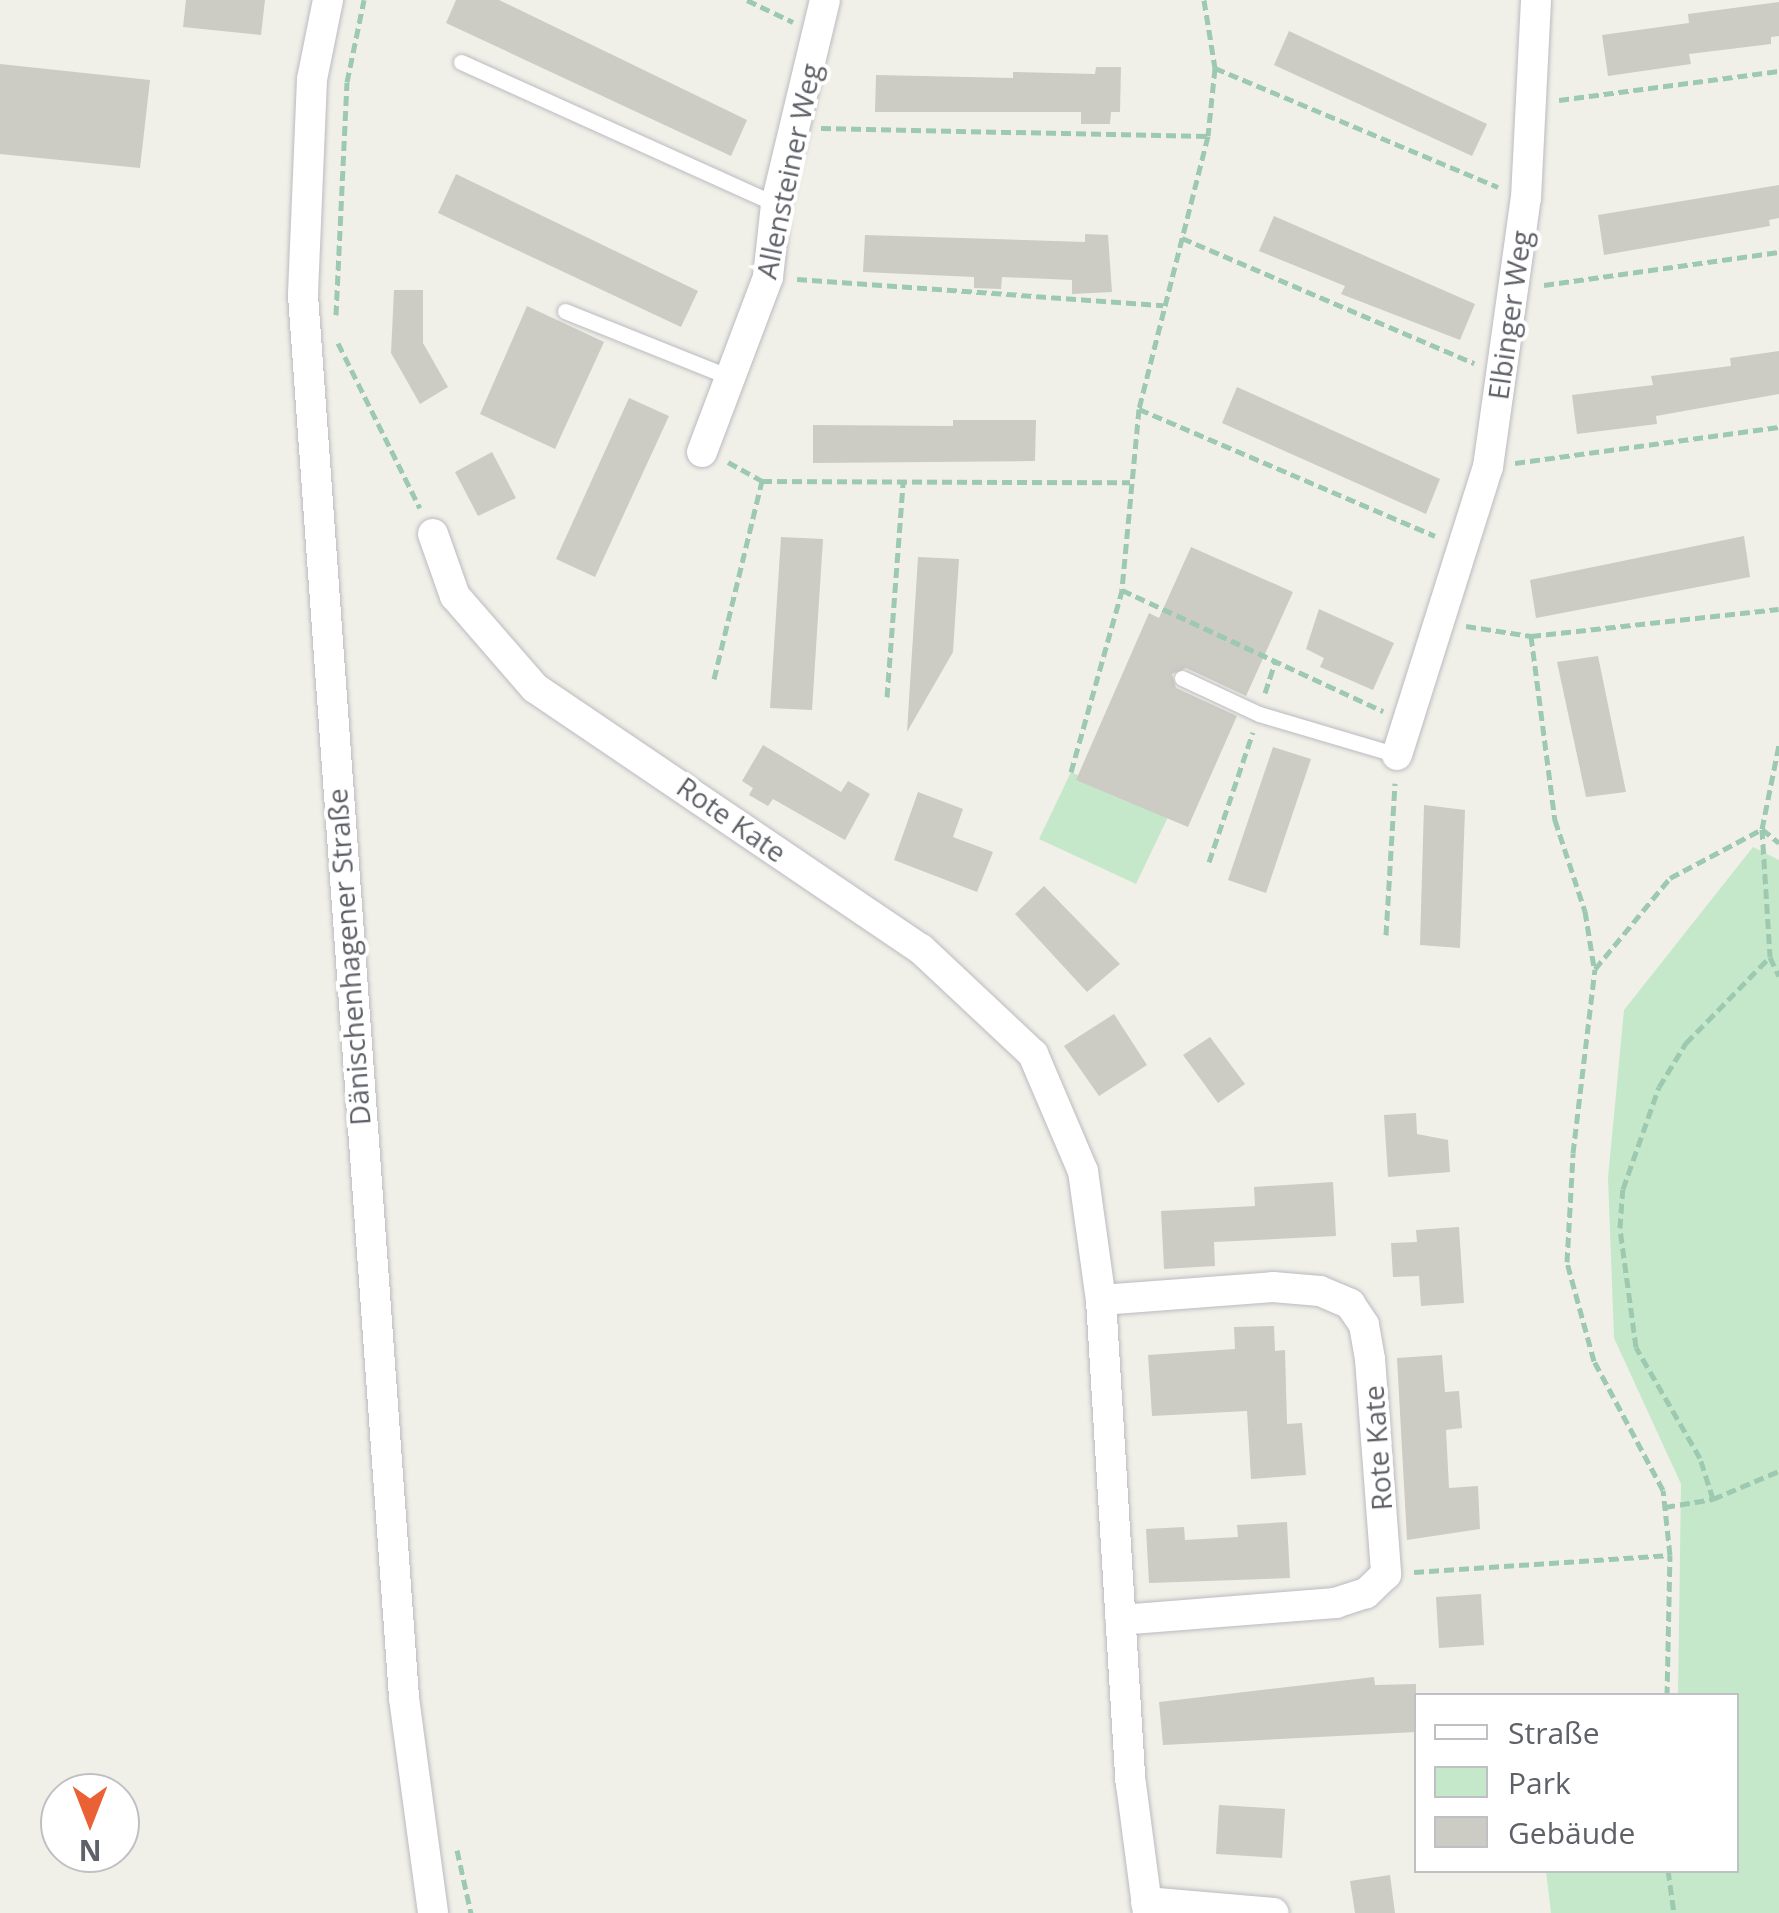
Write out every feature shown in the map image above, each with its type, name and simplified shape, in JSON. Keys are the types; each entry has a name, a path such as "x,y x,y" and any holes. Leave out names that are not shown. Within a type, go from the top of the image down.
{"street":[{"name":"Dänischenhagener Straße","path":"328,0 312,79 306,351 404,1698 433,1913"},
{"name":"Allensteiner Weg","path":"702,452 726,376 768,277 776,204 825,0"},
{"name":"Elbinger Weg","path":"1396,755 1444,623 1488,467 1526,198 1536,0"},
{"name":"Rote Kate","path":"433,534 455,596 535,688 920,949 1033,1054 1082,1171 1100,1300 1120,1620 1147,1908 1274,1913"},
{"name":"Rote Kate","path":"1100,1300 1273,1286 1320,1291 1350,1304 1364,1325 1370,1358 1386,1574"},
{"path":"1120,1620 1336,1603 1366,1593 1386,1574"}],"lane":[{"path":"461,62 776,204"},
{"path":"565,311 726,376"},
{"path":"1182,678 1259,714 1396,755"}],"path":[{"path":"364,0 346,82 336,340 433,534"},
{"path":"747,0 818,34"},
{"path":"1071,772 1122,590 1139,409 1208,136 1216,68 1204,0"},
{"path":"1216,68 1526,198"},
{"path":"1533,103 1779,72"},
{"path":"794,127 1208,136"},
{"path":"1182,238 1501,374"},
{"path":"1512,289 1779,252"},
{"path":"768,277 1163,305"},
{"path":"1139,409 1467,550"},
{"path":"1488,467 1779,426"},
{"path":"702,452 762,481 1130,482"},
{"path":"714,679 762,481"},
{"path":"886,698 904,482"},
{"path":"1122,590 1409,723"},
{"path":"1444,623 1530,636 1779,610"},
{"path":"1530,636 1550,780 1594,969 1567,1262 1594,1362 1663,1490 1670,1555 1667,1693"},
{"path":"1209,862 1275,662"},
{"path":"1779,745 1762,829 1770,956 1779,976"},
{"path":"1386,935 1396,755"},
{"path":"1594,969 1670,878 1762,829"},
{"path":"1762,829 1779,843"},
{"path":"1714,1500 1700,1458 1636,1348 1620,1228 1623,1189 1659,1087 1686,1043 1770,956"},
{"path":"1665,1507 1714,1500 1779,1471"},
{"path":"1386,1574 1670,1555"},
{"path":"1668,1873 1674,1913"}],"green space":[{"path":"1071,772 1168,817 1136,884 1039,839"},
{"path":"1753,847 1779,860 1779,1913 1551,1913 1546,1873 1739,1873 1739,1693 1678,1693 1681,1484 1614,1338 1608,1178 1624,1010"}],"building":[{"path":"186,0 265,0 261,35 183,27"},
{"path":"456,0 499,0 747,120 731,156 446,23"},
{"path":"1779,2 1779,36 1771,37 1771,44 1689,54 1691,64 1608,76 1602,35 1689,23 1688,14"},
{"path":"1289,31 1487,124 1472,156 1274,65"},
{"path":"0,64 150,80 140,168 0,154"},
{"path":"1096,67 1121,67 1120,112 1111,112 1110,124 1081,124 1081,112 875,112 876,75 1013,78 1013,72 1095,74"},
{"path":"456,174 698,291 681,327 438,213"},
{"path":"1779,185 1779,218 1769,220 1770,226 1604,255 1598,215"},
{"path":"1274,216 1475,304 1460,340 1341,294 1345,286 1259,251"},
{"path":"1085,234 1108,235 1112,292 1072,294 1072,280 1002,277 1001,289 974,288 974,277 863,272 865,235 1085,242"},
{"path":"394,290 423,290 423,343 448,387 420,404 391,353"},
{"path":"527,306 604,342 555,449 480,414"},
{"path":"1779,351 1779,394 1656,416 1657,424 1577,434 1572,395 1653,385 1651,376 1731,366 1730,358"},
{"path":"1237,387 1440,479 1426,514 1222,423"},
{"path":"629,398 669,416 595,577 556,559"},
{"path":"953,420 1036,420 1035,461 813,463 813,425 953,426"},
{"path":"492,452 516,498 478,516 455,472"},
{"path":"1744,536 1750,577 1536,618 1530,580"},
{"path":"781,537 823,539 812,710 770,708"},
{"path":"1191,547 1293,592 1246,696 1186,668 1172,674 1176,688 1237,716 1188,827 1076,780 1149,613 1159,618"},
{"path":"918,557 959,559 953,652 907,732"},
{"path":"1319,609 1394,643 1373,690 1320,667 1324,658 1306,649"},
{"path":"1598,656 1626,792 1586,797 1557,662"},
{"path":"763,745 841,792 848,781 870,794 845,840 773,799 768,806 749,795 753,788 742,781"},
{"path":"1273,747 1311,759 1266,893 1228,880"},
{"path":"918,792 963,809 953,837 993,852 977,892 894,860"},
{"path":"1424,805 1465,810 1460,948 1420,945"},
{"path":"1044,886 1120,964 1087,992 1015,914"},
{"path":"1114,1014 1147,1065 1099,1096 1064,1046"},
{"path":"1210,1037 1245,1084 1218,1103 1183,1055"},
{"path":"1416,1113 1417,1134 1448,1140 1450,1172 1388,1177 1384,1115"},
{"path":"1333,1182 1336,1236 1214,1242 1215,1266 1164,1269 1161,1211 1255,1206 1254,1187"},
{"path":"1459,1227 1464,1303 1421,1306 1419,1276 1393,1277 1391,1243 1417,1242 1416,1230"},
{"path":"1274,1326 1275,1351 1285,1350 1287,1424 1302,1423 1306,1475 1251,1479 1247,1411 1152,1416 1148,1355 1235,1349 1234,1327"},
{"path":"1442,1355 1445,1392 1459,1391 1462,1428 1446,1430 1449,1488 1478,1486 1480,1529 1407,1540 1397,1358"},
{"path":"1287,1522 1290,1578 1149,1583 1146,1529 1184,1527 1185,1540 1238,1537 1237,1525"},
{"path":"1481,1594 1484,1645 1439,1648 1436,1597"},
{"path":"1374,1677 1375,1685 1416,1684 1414,1732 1163,1745 1159,1702"},
{"path":"1219,1805 1285,1809 1282,1858 1216,1854"},
{"path":"1390,1875 1395,1913 1355,1913 1350,1881"}]}
